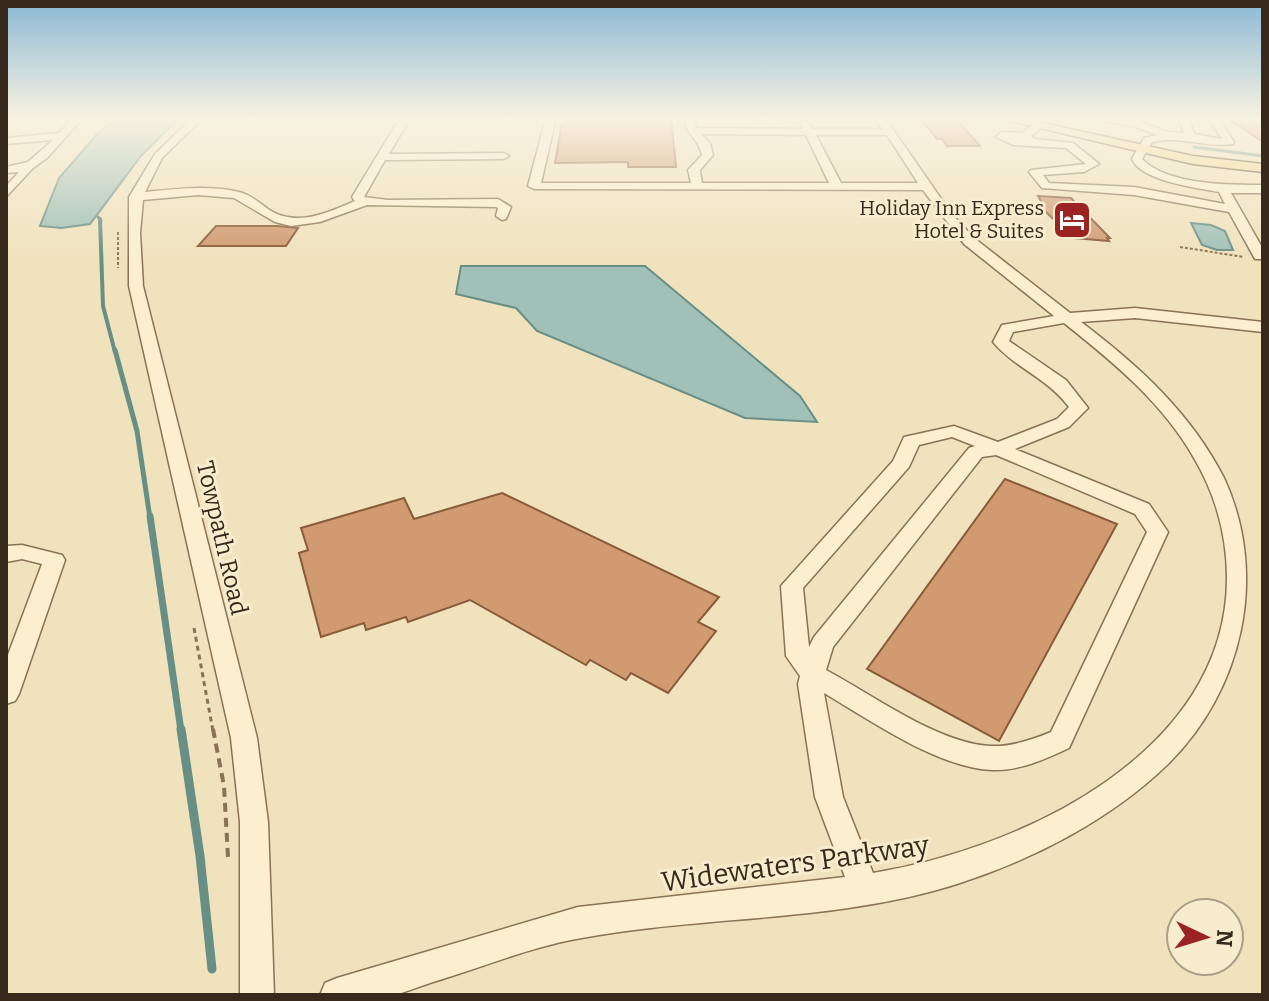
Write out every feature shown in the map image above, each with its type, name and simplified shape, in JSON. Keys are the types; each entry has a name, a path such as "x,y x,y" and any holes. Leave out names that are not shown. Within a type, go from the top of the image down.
{"main road":[{"path":"1234,165 1263,168"}],"street":[{"path":"6,193 35,165"},
{"name":"Towpath Road","path":"154,165 135,197 131,239 136,286 244,738 254,822 257,995"},
{"path":"362,201 358,197 377,165"},
{"path":"539,165 534,186 926,186"},
{"path":"697,187 694,170 699,165"},
{"path":"826,165 837,187"},
{"name":"Widewaters Parkway","path":"337,995 576,923 864,889 942,874 1033,840 1118,790 1161,756 1199,710 1228,651 1239,606 1237,545 1221,493 1204,457 1166,403 1138,374 969,241 911,165"},
{"path":"1092,165 1084,169 1035,172 1046,186 1235,209"},
{"path":"1143,165 1184,183 1223,189 1263,189"},
{"path":"6,170 28,169"},
{"path":"1223,189 1260,256"},
{"path":"135,197 224,193 250,200 277,218 299,221 331,215 362,201 498,203 505,207 502,216"},
{"path":"864,889 829,797 810,684 822,644 976,452 998,449 1063,423 1079,408 1060,384 1001,342 1007,328 1070,318 1135,313 1263,327"},
{"path":"954,431 998,449 1142,509 1158,532 1060,740 1034,752 984,757 941,744 813,675 798,656 792,586 902,463 911,441 954,431"},
{"path":"6,554 22,552 54,560 6,694"}],"path":[{"path":"1180,247 1239,257 1260,256"}],"water":[{"path":"71,165 134,165 90,224 61,228 40,226 59,178"},
{"path":"1191,223 1211,225 1225,231 1233,250 1217,250 1202,245"},
{"path":"461,266 645,266 800,396 817,422 745,418 537,331 516,308 456,294"}],"building":[{"path":"676,165 676,167 628,167"},
{"name":"Holiday Inn Express Hotel & Suites","path":"1038,196 1071,198 1110,238 1107,238 1109,241 1074,238 1036,203 1042,203"},
{"path":"216,226 298,228 286,246 198,246"},
{"path":"1005,479 1117,524 999,741 867,669"},
{"path":"502,493 719,597 698,622 716,631 668,693 631,673 626,680 590,660 586,665 470,600 408,622 406,617 366,630 364,623 321,637 299,553 308,550 301,528 404,498 414,519"}],"waterway":[{"path":"100,220 103,306 115,352"},
{"path":"115,350 137,431 150,518"},
{"path":"150,516 181,731"},
{"path":"181,729 200,856 212,969"}],"place":[{"name":"Holiday Inn Express Hotel & Suites","path":"1072,220"}]}
